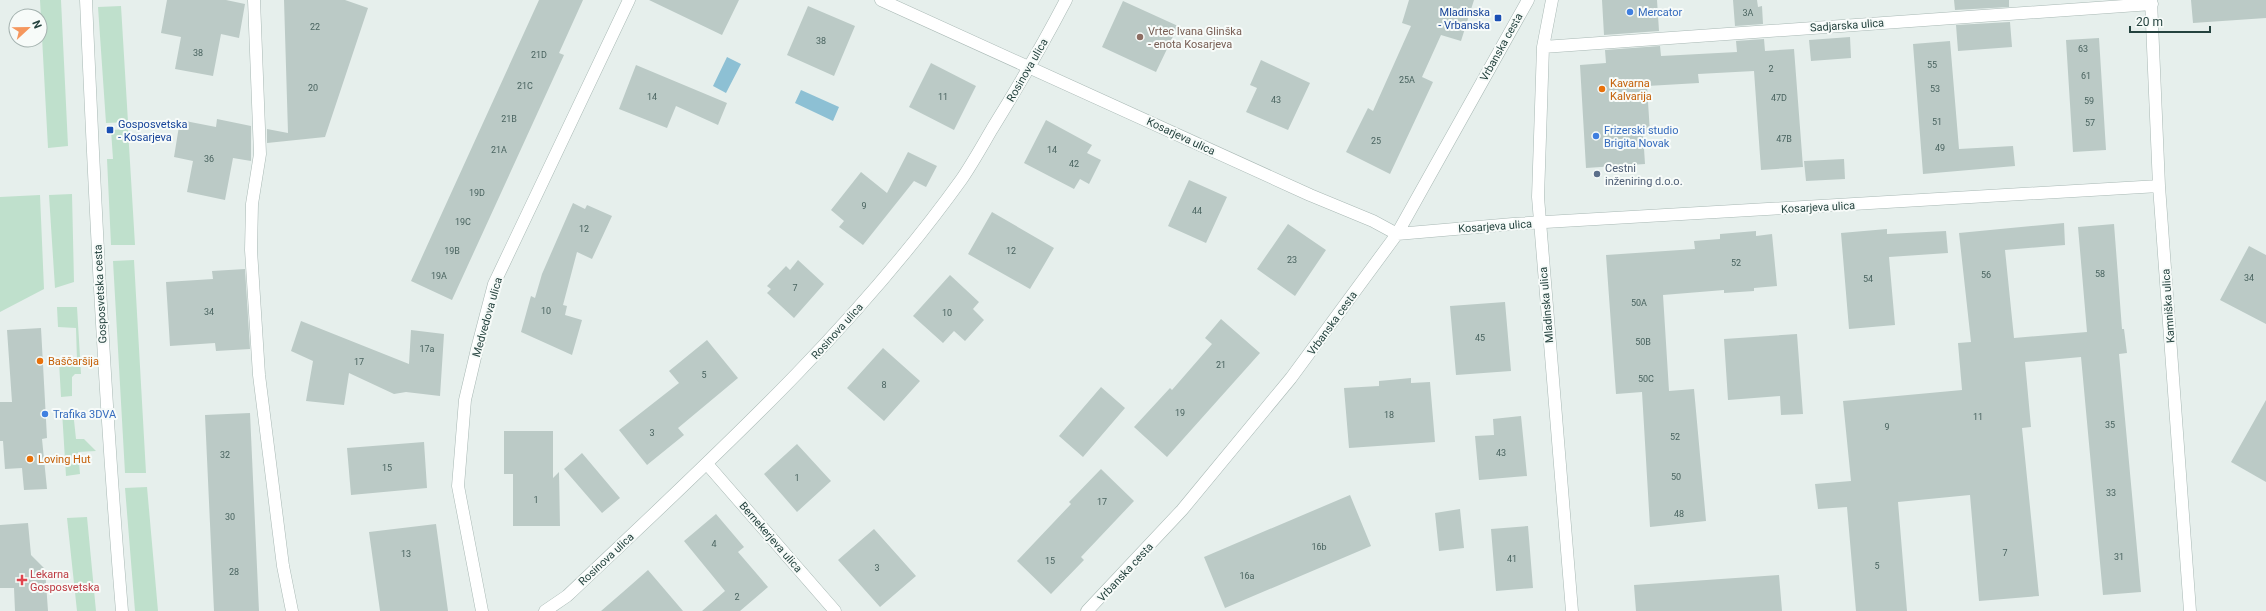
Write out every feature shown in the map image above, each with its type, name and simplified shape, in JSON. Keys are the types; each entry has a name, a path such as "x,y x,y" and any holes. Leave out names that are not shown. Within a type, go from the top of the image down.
{"street":[{"name":"Gosposvetska cesta","path":"86,0 93,186 111,484 122,611"},
{"path":"254,0 260,154 252,204 251,250 263,416 283,566 292,611"},
{"name":"Medvedova ulica","path":"482,611 458,486 465,400 477,348 494,284 629,0"},
{"name":"Kosarjeva ulica","path":"881,0 1310,195 1373,221 1397,234 1513,224 2159,186"},
{"name":"Rosinova ulica","path":"545,611 567,596 706,464 781,391 848,321 918,237 962,178 1030,67 1066,0"},
{"name":"Vrbanska cesta","path":"1088,611 1182,510 1286,384 1397,234 1528,0"},
{"name":"Mladinska ulica","path":"1552,0 1543,47 1538,197 1572,611"},
{"name":"Sadjarska ulica","path":"1543,47 2152,2"},
{"name":"Kamniška ulica","path":"2152,2 2159,186 2190,611"},
{"name":"Bernekerjeva ulica","path":"706,464 835,611"}],"green space":[{"path":"40,0 61,0 68,146 48,148 43,48 48,48 48,8 40,8"},
{"path":"121,6 128,122 106,123 98,7"},
{"path":"128,129 135,245 111,245 107,159 113,159 111,130"},
{"path":"72,194 74,282 55,288 49,195"},
{"path":"40,195 44,289 0,312 0,197"},
{"path":"134,260 146,473 125,473 113,261"},
{"path":"57,307 77,307 81,374 75,374 72,377 72,396 61,397 59,362 77,361 76,328 58,327"},
{"path":"62,411 73,411 76,439 84,439 96,451 78,452 80,474 66,476"},
{"path":"147,487 158,611 135,611 125,488"},
{"path":"87,517 96,611 77,611 67,518"}],"water":[{"path":"727,57 741,64 726,93 713,86"},
{"path":"801,90 839,107 833,121 795,103"}],"building":[{"path":"167,0 226,0 245,4 239,38 221,34 213,76 175,69 181,37 161,33"},
{"path":"284,0 345,0 368,8 325,137 267,143 267,129 288,133"},
{"path":"539,0 583,0 559,53 564,55 452,300 411,281"},
{"path":"649,0 739,0 722,35"},
{"path":"1409,0 1474,0 1461,41 1441,35 1422,77 1433,82 1390,174 1346,152 1368,108 1373,111 1411,26 1402,23"},
{"name":"Mercator","path":"1602,0 1657,0 1659,31 1604,35"},
{"path":"1733,0 1757,0 1758,7 1762,6 1763,24 1735,26"},
{"path":"1954,0 2009,0 2009,7 1955,10"},
{"path":"2191,0 2266,0 2266,18 2193,23"},
{"name":"Vrtec Ivana Glinška - enota Kosarjeva","path":"1123,1 1178,26 1156,72 1102,47"},
{"path":"808,6 855,26 834,76 787,55"},
{"path":"2010,22 2012,47 1958,51 1956,25"},
{"path":"1850,37 1851,58 1811,61 1809,40"},
{"path":"2099,38 2106,150 2073,152 2066,40"},
{"path":"1764,39 1765,51 1794,49 1803,167 1761,170 1754,71 1698,74 1699,83 1647,86 1650,133 1643,133 1645,164 1586,168 1580,65 1606,63 1605,50 1660,46 1661,56 1737,52 1736,41"},
{"path":"1950,41 1959,149 2013,146 2015,166 1923,174 1913,44"},
{"path":"1261,60 1310,83 1288,130 1246,112 1257,88 1250,85"},
{"path":"931,63 976,86 954,130 909,107"},
{"path":"636,65 727,103 718,125 676,106 667,128 619,109"},
{"path":"217,119 251,126 251,161 233,158 225,200 187,192 193,161 174,157 180,120 216,127"},
{"path":"1046,120 1092,145 1087,153 1101,160 1089,184 1080,179 1074,189 1024,163"},
{"path":"908,152 937,166 926,187 914,181 863,245 839,227 844,221 831,210 861,172 887,193"},
{"path":"1844,159 1845,179 1806,181 1804,161"},
{"path":"1189,180 1227,197 1206,243 1168,226"},
{"path":"573,203 585,209 587,205 612,216 592,259 577,252 563,305 567,306 565,315 582,320 572,355 521,332 531,296 535,298 542,274"},
{"path":"992,212 1054,248 1030,289 968,254"},
{"path":"2064,223 2065,245 2005,250 2014,338 2087,332 2078,227 2114,224 2122,329 2124,329 2127,353 2119,354 2141,592 2103,595 2081,357 2025,362 2031,427 2022,428 2039,596 1979,601 1970,495 1898,502 1907,611 1856,611 1847,507 1818,509 1815,484 1851,481 1843,401 1962,390 1958,343 1971,342 1959,233"},
{"path":"1288,224 1326,250 1295,296 1257,269"},
{"path":"1887,229 1887,234 1946,231 1948,253 1889,257 1895,325 1849,329 1841,233"},
{"path":"1756,231 1756,236 1772,234 1777,286 1754,288 1754,291 1724,293 1724,290 1663,295 1669,391 1694,389 1706,521 1650,527 1642,392 1616,394 1606,255 1695,249 1694,241 1720,239 1720,234"},
{"path":"2249,246 2266,255 2266,324 2220,300"},
{"path":"798,260 824,284 794,318 767,293 771,289 767,286 786,266 790,270"},
{"path":"245,269 250,349 216,351 215,343 170,346 166,282 213,279 212,271"},
{"path":"950,275 979,302 973,309 984,320 965,341 954,331 943,343 913,316"},
{"path":"1505,302 1511,371 1456,375 1450,306"},
{"path":"1221,319 1260,353 1167,457 1134,427 1170,388 1172,390 1212,344 1205,338"},
{"path":"301,321 409,364 411,330 444,334 440,396 406,392 394,394 349,373 344,405 306,401 313,361 291,351"},
{"path":"41,328 47,438 42,439 47,489 24,490 22,468 5,469 3,441 0,441 0,402 12,402 7,330"},
{"path":"1797,334 1803,414 1781,415 1780,396 1728,400 1724,339"},
{"path":"707,340 738,378 678,428 684,435 647,465 619,430 679,383 669,371"},
{"path":"883,348 920,381 884,421 847,388"},
{"path":"1411,378 1411,383 1430,382 1435,442 1349,448 1344,388 1379,386 1379,381"},
{"path":"1101,387 1125,408 1083,457 1059,436"},
{"path":"2266,400 2266,482 2231,462"},
{"path":"250,413 259,611 214,611 205,415"},
{"path":"1521,416 1527,476 1479,480 1475,436 1494,435 1493,419"},
{"path":"504,431 553,431 553,478 559,472 560,526 513,526 513,474 504,474"},
{"path":"424,442 427,488 351,495 347,448"},
{"path":"797,444 831,481 797,512 764,474"},
{"path":"582,453 620,498 602,513 564,469"},
{"path":"1101,469 1134,501 1081,557 1084,560 1051,594 1017,561 1071,504 1069,502"},
{"path":"1350,495 1371,546 1225,608 1204,557"},
{"path":"1460,509 1464,548 1439,551 1435,513"},
{"path":"716,514 744,547 738,552 768,587 740,611 702,611 725,591 684,541"},
{"path":"28,523 31,555 45,569 48,611 15,611 14,588 0,588 0,525"},
{"path":"436,524 448,611 380,611 369,532"},
{"path":"1528,526 1533,588 1496,591 1491,529"},
{"path":"874,529 916,576 880,607 838,560"},
{"path":"648,570 683,611 601,611 623,592"},
{"path":"1779,575 1782,611 1636,611 1634,585"}],"place":[{"name":"Mercator","path":"1630,12"},
{"name":"Mladinska - Vrbanska","path":"1498,18"},
{"name":"Vrtec Ivana Glinška - enota Kosarjeva","path":"1140,37"},
{"name":"Kavarna Kalvarija","path":"1602,89"},
{"name":"Gosposvetska - Kosarjeva","path":"110,130"},
{"name":"Frizerski studio Brigita Novak","path":"1596,136"},
{"name":"Cestni inženiring d.o.o.","path":"1597,174"},
{"name":"Baščaršija","path":"40,361"},
{"name":"Trafika 3DVA","path":"45,414"},
{"name":"Loving Hut","path":"30,459"},
{"name":"Lekarna Gosposvetska","path":"22,580"}]}
